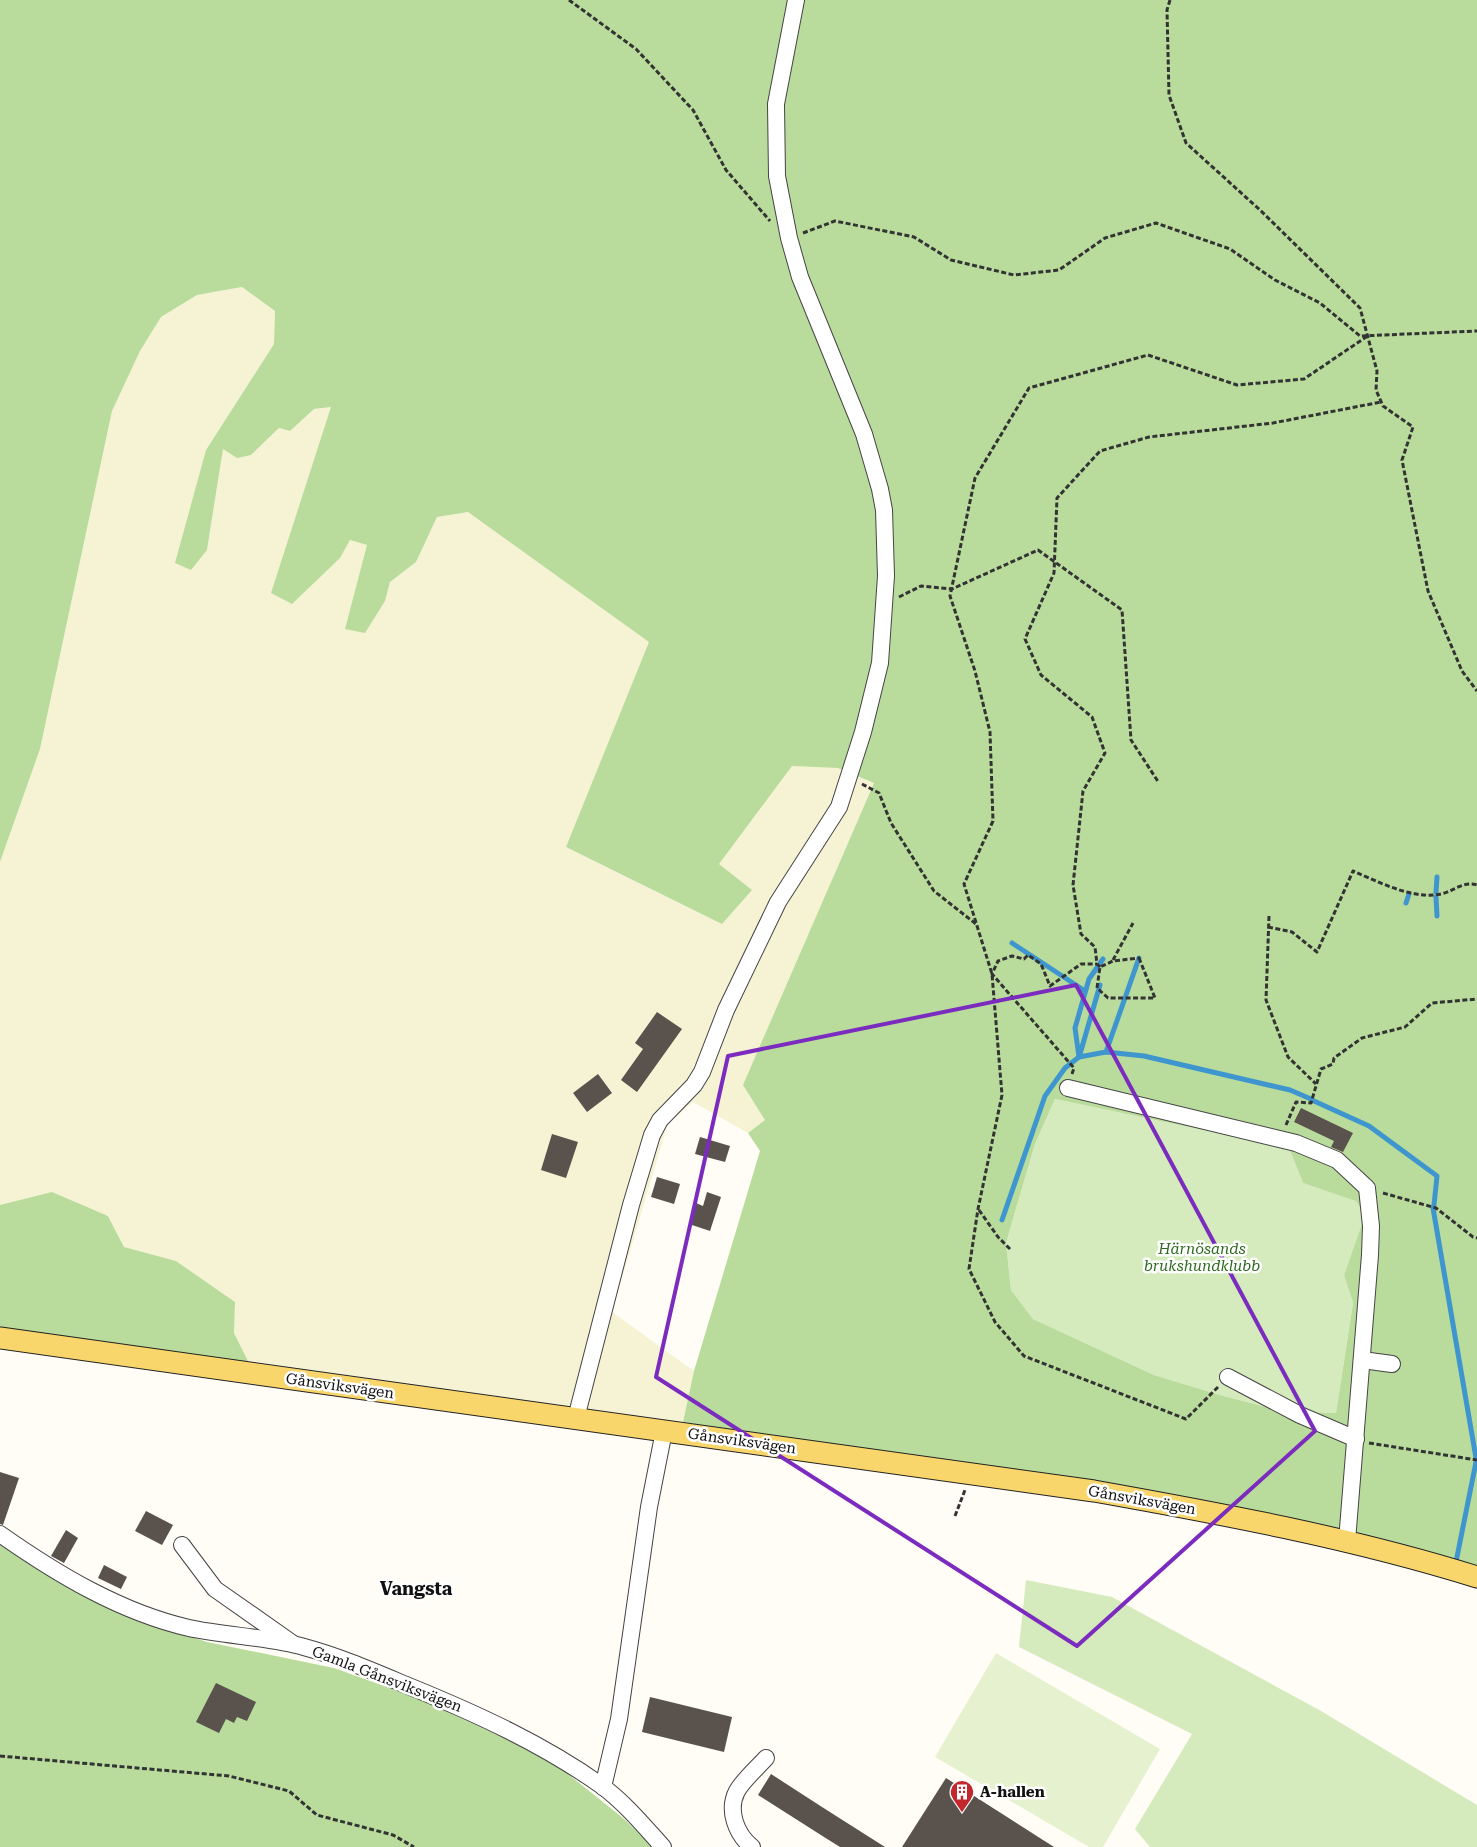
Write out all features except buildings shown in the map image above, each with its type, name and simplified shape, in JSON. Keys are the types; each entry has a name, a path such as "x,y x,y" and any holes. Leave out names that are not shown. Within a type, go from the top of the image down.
{"main road":[{"name":"Gånsviksvägen","path":"0,1338 1094,1491 1189,1508 1346,1541 1477,1577"}],"street":[{"path":"576,1418 631,1205 652,1135 660,1120 694,1085 702,1072 726,1010 778,902 839,808 850,779 880,663 885,603 886,550 884,510 874,464 864,434 800,277 789,238 777,176 775,128 781,70 796,0"},
{"path":"1068,1088 1296,1143 1337,1160 1367,1188 1371,1226 1370,1255 1346,1541"},
{"path":"1362,1360 1392,1364"},
{"path":"1228,1376 1300,1416 1356,1439"},
{"path":"603,1787 619,1719 649,1508 664,1430"},
{"name":"Gamla Gånsviksvägen","path":"0,1534 65,1576 146,1616 221,1634 296,1646 343,1659 462,1708 556,1756 603,1787 628,1808 664,1847"},
{"path":"182,1545 214,1589 296,1646"},
{"path":"752,1847 736,1830 733,1810 737,1791 766,1758"}],"path":[{"path":"569,0 636,49 693,110 732,177 760,212 789,238 835,221 914,237 951,260 1014,275 1059,270 1105,238 1156,223 1230,249 1275,280 1320,303 1360,336 1477,331"},
{"path":"1170,0 1167,10 1169,95 1186,143 1260,210 1360,308 1369,335 1377,371 1376,390 1381,402 1383,406 1413,427 1402,460 1428,592 1462,671 1477,691"},
{"path":"1228,1376 1186,1419 1024,1356 996,1322 969,1269 978,1209 1002,1094 992,974 964,884 993,821 990,732 975,672 950,596 975,478 1029,388 1148,355 1237,384 1304,379 1369,335"},
{"path":"992,974 998,961 1012,956 1024,959 1028,955 1042,964 1050,986 1081,964 1099,965 1113,961 1139,959 1155,998 1108,998 1099,989 1099,965 1095,947 1081,934 1073,885 1083,791 1105,753 1092,717 1041,675 1025,639 1054,573 1057,498 1100,451 1149,437 1273,423 1381,402"},
{"path":"885,603 921,586 952,589 1038,550 1122,610 1131,740 1159,784"},
{"path":"850,779 879,793 891,823 934,891 977,925"},
{"path":"1268,927 1292,932 1318,952 1353,871 1409,894 1439,894 1468,883 1477,885"},
{"path":"1269,916 1266,1000 1288,1057 1316,1084"},
{"path":"1113,961 1133,923"},
{"path":"992,974 1074,1068"},
{"path":"1280,1139 1296,1102 1311,1103 1321,1069 1332,1064 1334,1058 1362,1038 1405,1027 1432,1003 1477,999"},
{"path":"1367,1188 1436,1208 1473,1237 1477,1238"},
{"path":"978,1209 998,1238 1011,1250"},
{"path":"1356,1439 1375,1445 1477,1460"},
{"path":"955,1516 971,1474"},
{"path":"0,1756 229,1776 289,1791 317,1814 392,1835 414,1847"}],"highlighted area":[{"path":"1076,985 1315,1431 1077,1646 656,1377 728,1056"}],"shaded area":[{"path":"242,287 275,311 274,344 206,450 207,550 223,448 251,455 279,428 290,431 314,409 331,407 340,558 350,540 367,545 346,629 385,601 390,582 416,562 437,517 468,512 650,642 566,848 718,864 792,766 838,768 874,783 833,877 765,1120 748,1133 693,1102 668,1123 612,1312 694,1371 683,1422 248,1361 234,1333 235,1302 176,1261 124,1247 108,1215 0,1205 0,862 40,749 112,411 140,351 161,317 197,295"}],"green space":[{"path":"0,0 1477,0 1477,1573 1211,1506 683,1422 694,1371 760,1151 748,1133 765,1120 743,1085 874,783 838,768 792,766 719,864 752,890 722,924 566,847 649,642 468,512 437,517 416,562 390,582 385,601 365,633 345,629 367,545 350,540 340,558 292,604 271,593 331,407 314,409 290,431 279,428 251,455 237,458 223,449 207,550 191,570 175,563 206,450 274,344 275,311 242,287 197,295 161,317 140,351 112,411 40,749 0,862","holes":["1055,1099 1289,1148 1303,1183 1356,1201 1365,1215 1344,1275 1353,1303 1336,1413 1282,1411 1154,1375 1033,1319 1011,1290 1006,1243 1035,1144"]},
{"name":"Härnösands brukshundklubb","path":"1055,1099 1289,1148 1303,1183 1356,1200 1365,1215 1344,1275 1353,1303 1336,1413 1282,1411 1154,1375 1033,1319 1011,1290 1006,1243 1035,1144"},
{"path":"52,1192 108,1216 124,1247 176,1261 235,1302 234,1333 248,1361 208,1364 0,1331 0,1205"},
{"path":"0,1539 171,1630 207,1642 334,1668 412,1696 538,1753 568,1774 623,1818 653,1847 0,1847"},
{"path":"1026,1580 1112,1597 1321,1711 1477,1805 1477,1847 1150,1847 1135,1829 1192,1734 1019,1647"},
{"path":"996,1653 1160,1749 1103,1847 1089,1847 935,1757"}],"waterway":[{"path":"1436,892 1437,877"},
{"path":"1406,903 1409,894"},
{"path":"1436,897 1437,916"},
{"path":"1012,943 1085,991"},
{"path":"1106,1052 1139,958"},
{"path":"1079,1057 1075,1028 1089,979 1103,959"},
{"path":"1080,1054 1100,985"},
{"path":"1002,1220 1045,1096 1065,1068 1079,1057 1106,1052 1144,1056 1290,1090 1311,1099"},
{"path":"1314,1101 1369,1126 1437,1176 1434,1205"},
{"path":"1433,1208 1476,1458"},
{"path":"1458,1563 1456,1562 1476,1462"}],"place":[{"name":"A-hallen","path":"962,1813"}],"district":[{"name":"Vangsta","path":"416,1588"}]}
